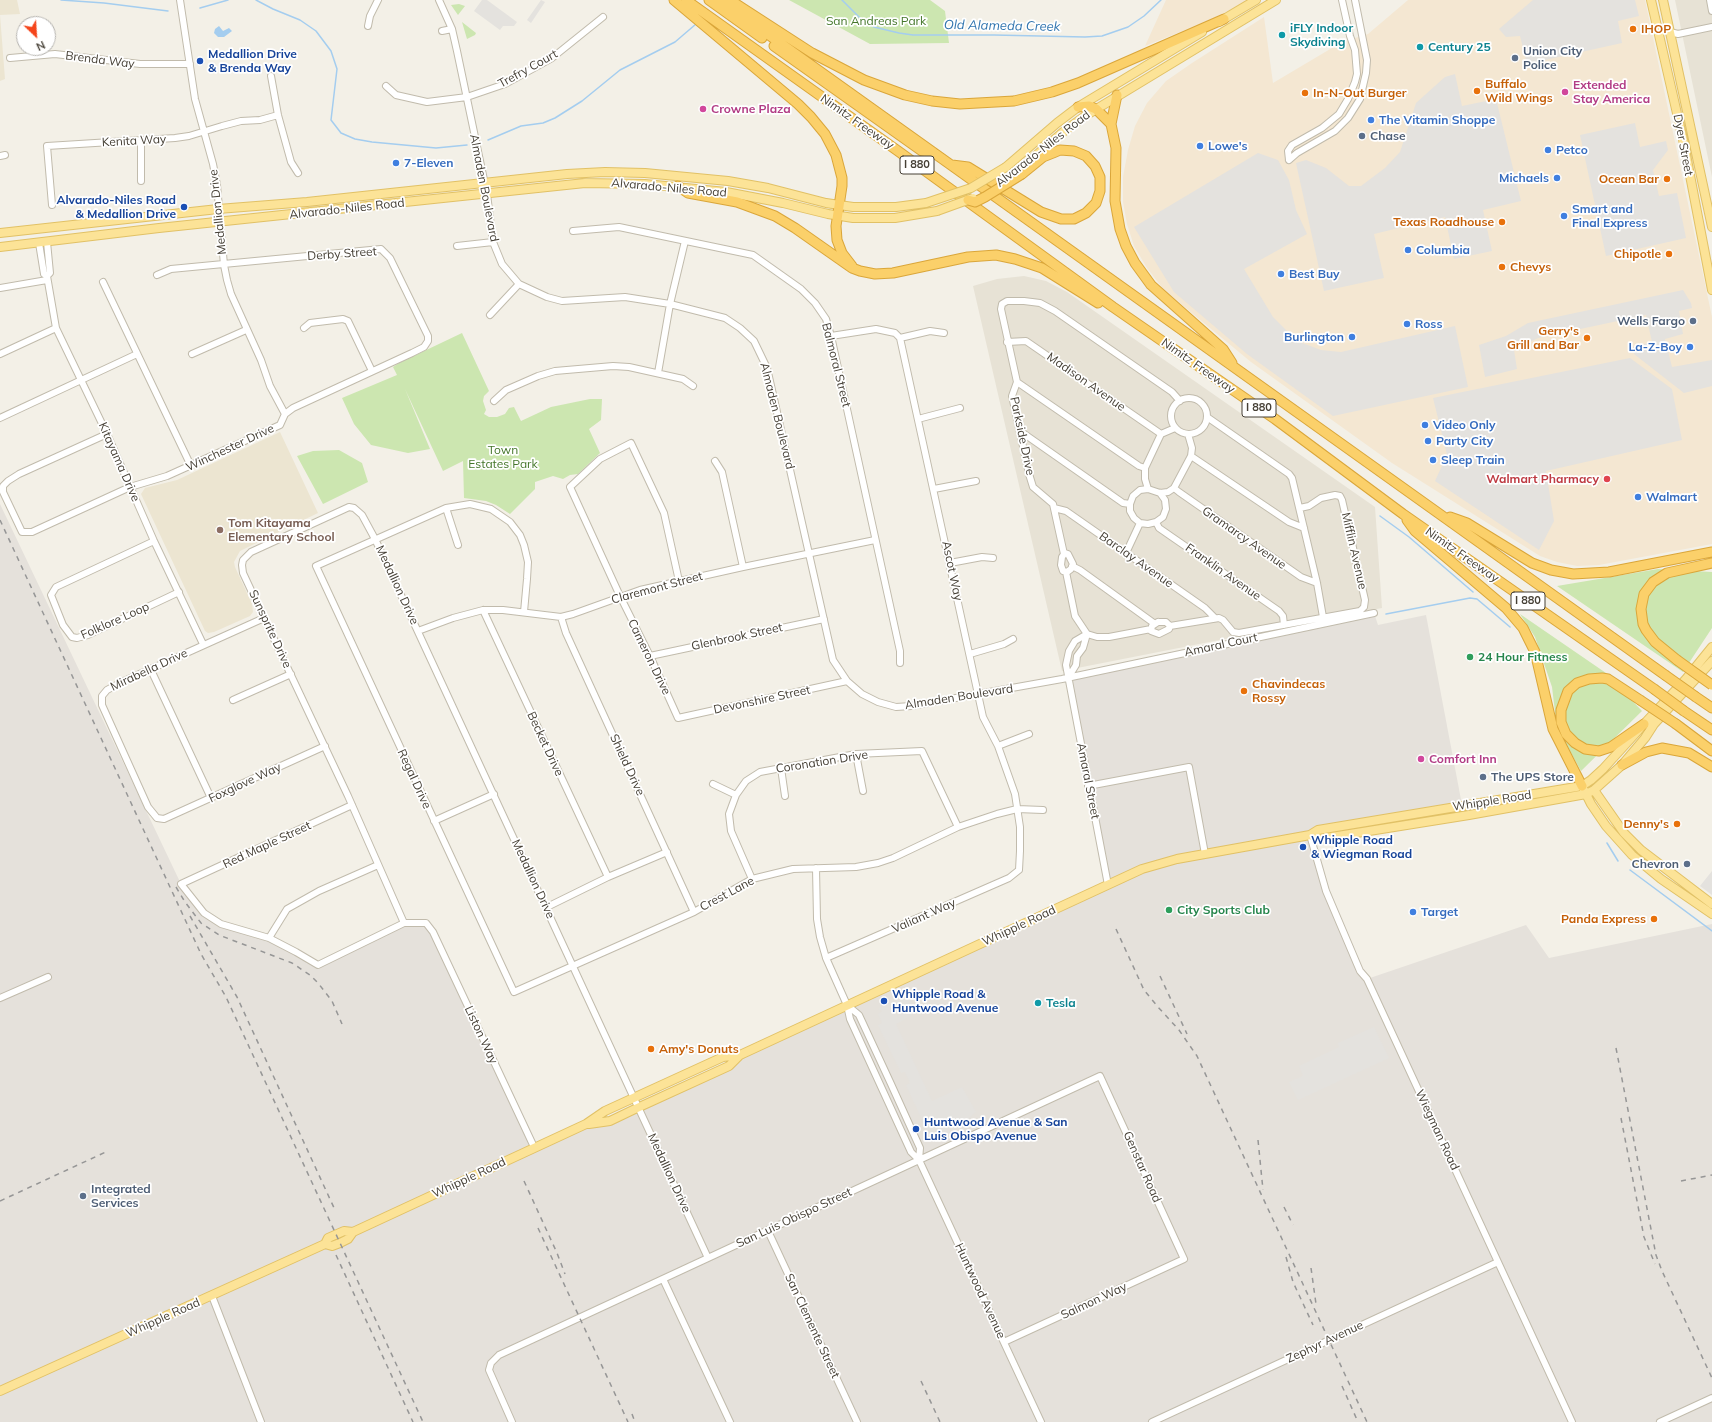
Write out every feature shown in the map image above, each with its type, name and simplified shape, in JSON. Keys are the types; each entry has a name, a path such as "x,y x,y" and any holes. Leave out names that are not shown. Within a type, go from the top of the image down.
{"highway":[{"path":"674,0 798,104 825,134 834,150 840,171 842,186 836,233 839,246 849,263 860,272"},
{"name":"Nimitz Freeway","path":"686,0 898,151 1112,307 1275,419 1403,514 1712,730"},
{"name":"I 880","path":"709,0 735,11"},
{"name":"Nimitz Freeway","path":"720,0 1712,708"},
{"path":"730,0 735,11 864,80 892,91 918,98 967,104 1014,101 1052,92 1078,83 1224,19"},
{"path":"1117,95 1111,124 1116,148 1115,201 1122,238 1130,255 1151,285 1223,349 1234,367"},
{"path":"1078,107 1088,106 1096,109 1111,124"},
{"path":"951,165 968,167 1041,212 1061,219 1074,219 1086,213 1096,203 1100,191 1100,177 1095,166 1086,156 1074,151 1060,150 1043,157 1020,173 985,197 975,202 968,200"},
{"path":"678,186 688,193 737,202 769,213 790,225 860,272 875,274 893,273 968,257 996,256 1020,260 1042,268 1096,302 1112,307"},
{"path":"1403,514 1415,531 1506,608 1523,628 1535,652 1553,729 1584,790"},
{"path":"1441,514 1467,523 1532,563 1562,573 1596,574 1712,552"},
{"path":"1712,563 1667,573 1653,582 1644,594 1641,609 1643,624 1655,642 1712,685"},
{"path":"1644,724 1611,747 1599,751 1585,749 1574,743 1566,734 1561,722 1561,710 1568,692 1577,683 1589,678 1602,678 1608,680 1640,700 1676,724 1712,751"},
{"path":"1622,765 1646,752 1662,748 1689,753 1712,767"}],"main road":[{"name":"Alvarado-Niles Road","path":"0,233 218,209 567,174 625,172 667,174 741,183 840,205 882,208 926,203 971,188 1009,165 1057,123 1078,107 1256,0"},
{"name":"Alvarado-Niles Road","path":"1020,173 1063,132 1096,109 1276,0"},
{"name":"Dyer Street","path":"1651,0 1710,265 1712,290"},
{"name":"Dyer Street","path":"1663,0 1712,227"},
{"path":"1656,19 1663,28 1670,32"},
{"path":"568,185 572,181 622,177 625,172"},
{"name":"Alvarado-Niles Road","path":"0,247 568,185 606,183 678,186 746,195 838,216 868,219 895,218 937,211 968,200"},
{"name":"Whipple Road","path":"0,1391 325,1244 328,1238 344,1231 353,1232 586,1124 605,1111 723,1057 740,1055 1142,869 1159,863 1310,835 1318,830 1584,790 1591,780 1603,769 1696,667 1712,647"},
{"path":"1584,790 1594,790 1622,765 1645,738 1654,724 1712,661"},
{"path":"1584,790 1606,826 1632,855 1712,914"},
{"path":"1594,790 1624,833 1641,850 1712,904"},
{"name":"Whipple Road","path":"586,1124 610,1121 729,1066 740,1055"}],"street":[{"name":"Medallion Drive","path":"180,0 195,99 217,185 219,222 224,265 231,294 246,330 261,360 270,386 285,414"},
{"path":"368,26 370,16 378,0"},
{"name":"Almaden Boulevard","path":"439,0 452,29 484,183 493,242 502,264 519,284 546,297 562,301 625,297 670,304 725,318 740,328 754,341 767,368 833,660 847,681 862,694 878,702 896,707 911,706 1068,678"},
{"path":"1342,0 1350,36 1355,50 1355,82 1348,99 1339,114 1324,127 1292,145 1288,151 1289,160 1296,153 1335,131 1348,118 1360,99 1366,73 1367,60 1355,0"},
{"path":"1710,0 1712,11"},
{"name":"Trefry Court","path":"386,86 396,95 427,102 467,97 505,84 552,58 603,17"},
{"path":"1670,32 1678,34 1712,28"},
{"path":"442,31 452,29"},
{"name":"Brenda Way","path":"10,58 55,54 140,64 190,64"},
{"path":"271,76 278,115 291,162 298,173"},
{"name":"Kenita Way","path":"52,205 47,146 176,138 189,136 241,121 260,120 278,115"},
{"path":"141,140 141,181"},
{"name":"Balmoral Street","path":"573,231 619,227 753,255 800,289 815,303 826,319 831,336 900,651 900,662"},
{"path":"658,373 670,304 685,241"},
{"path":"457,246 493,242"},
{"name":"Kitayama Drive","path":"43,243 44,274 47,278 56,328 80,381 107,434 154,540 204,644"},
{"name":"Derby Street","path":"224,265 381,249 390,258 428,336 428,342"},
{"path":"157,276 171,269 224,265"},
{"path":"0,288 47,278"},
{"path":"103,282 190,466"},
{"path":"490,315 519,284"},
{"name":"Parkside Drive","path":"1088,634 1075,616 1066,572 1061,565 1064,554 1054,508 1049,500 1033,487 1012,396 1016,382 1001,309 1002,304 1007,301 1024,300 1040,303 1055,311 1166,388 1180,401"},
{"path":"304,328 310,323 343,319 348,321 372,371"},
{"path":"0,354 56,328"},
{"path":"831,336 876,329 895,333 900,338 930,331 944,333"},
{"path":"192,354 246,330"},
{"name":"Ascot Way","path":"900,338 983,717 998,746 1015,794 1020,827 1019,870"},
{"name":"Madison Avenue","path":"1007,342 1026,341 1161,434"},
{"name":"Winchester Drive","path":"107,434 15,476 2,486 3,492 22,532 28,533 38,530 130,487 167,476 280,425 285,414 294,408 424,347 428,342"},
{"path":"0,418 137,354"},
{"path":"494,402 506,390 538,376 555,371 613,366 629,367 683,379 693,386"},
{"path":"1016,382 1139,466 1145,468"},
{"path":"1187,398 1195,399 1201,403 1206,410 1207,417 1201,430 1188,434 1175,428 1171,421 1171,413 1174,406 1187,398"},
{"path":"918,418 960,408"},
{"path":"1066,572 1069,571 1072,566 1080,570 1153,626 1154,633 1162,633 1169,629 1170,626 1215,618 1223,620 1230,630 1236,634 1323,617 1317,583 1292,478 1289,474 1207,417"},
{"path":"1148,489 1145,479 1145,468 1161,434 1175,428"},
{"path":"1020,430 1123,503 1130,504"},
{"path":"1160,493 1165,500 1166,509 1163,517 1156,522 1148,524 1140,523 1134,518 1130,511 1130,504 1133,496 1140,490 1148,489 1160,493 1168,492 1174,488 1190,456 1192,448 1188,434"},
{"name":"Cameron Drive","path":"678,718 570,487 600,459 631,443 664,513 679,581"},
{"path":"1190,456 1289,522 1304,528"},
{"path":"715,461 722,472 743,567"},
{"path":"934,489 976,481"},
{"name":"Gramarcy Avenue","path":"1174,488 1301,578 1317,583"},
{"name":"Mifflin Avenue","path":"1300,508 1309,506 1320,498 1335,495 1340,496 1365,600 1364,607 1360,610 1323,617"},
{"path":"375,539 446,508 470,504 491,509 510,522 520,535 524,545 528,562 528,579 524,612"},
{"name":"Medallion Drive","path":"349,507 354,508 362,515 375,539 708,1258"},
{"name":"Sunsprite Drive","path":"349,507 246,555 242,565 244,573 264,618 325,746 404,923"},
{"path":"446,508 458,545"},
{"name":"Barclay Avenue","path":"1054,508 1066,511 1205,608 1215,618"},
{"name":"Franklin Avenue","path":"1156,522 1160,528 1279,611 1283,616 1284,625"},
{"path":"1126,553 1140,523"},
{"name":"Regal Drive","path":"375,539 316,566 514,992"},
{"name":"Folklore Loop","path":"154,540 61,583 56,587 51,595 63,625 72,637 77,638 88,635 179,592"},
{"name":"Claremont Street","path":"418,631 452,618 483,610 524,612 561,617 620,596 679,581 875,540"},
{"name":"Parkside Drive","path":"1064,554 1068,554 1072,566"},
{"path":"950,563 982,556 993,558"},
{"name":"Becket Drive","path":"483,610 608,877"},
{"name":"Amaral Court","path":"1068,678 1374,613"},
{"name":"Shield Drive","path":"561,617 566,634 694,912"},
{"name":"Mirabella Drive","path":"164,820 157,818 148,807 102,705 102,696 107,690 204,644 264,618"},
{"name":"Glenbrook Street","path":"650,656 824,618"},
{"path":"1068,678 1076,665 1078,656 1083,648 1088,634 1097,637 1109,637 1166,622 1170,626"},
{"name":"Amaral Street","path":"1088,634 1075,641 1068,651 1066,665 1108,885"},
{"path":"970,654 1004,644 1013,639"},
{"path":"151,670 211,798"},
{"path":"233,700 291,674"},
{"name":"Devonshire Street","path":"678,718 847,681"},
{"path":"998,746 1029,734"},
{"name":"Foxglove Way","path":"164,820 325,746"},
{"name":"Coronation Drive","path":"752,878 731,831 729,814 736,795 746,781 760,772 856,754 922,751 958,827"},
{"path":"856,754 863,791"},
{"path":"1088,786 1189,767 1205,854"},
{"path":"781,768 785,796"},
{"path":"713,784 736,795"},
{"path":"434,821 494,794"},
{"name":"Red Maple Street","path":"269,938 221,924 204,913 181,884 352,805"},
{"name":"Crest Lane","path":"514,992 694,912 752,878 793,869 856,867 878,863 893,858 958,827 997,814 1017,809 1043,810"},
{"name":"Wiegman Road","path":"1310,835 1326,891 1357,963 1367,979 1572,1422"},
{"path":"547,908 608,877 667,852"},
{"path":"378,865 318,891 287,909 269,938 296,952 318,966 404,923"},
{"name":"Huntwood Avenue","path":"816,868 817,919 826,958 847,1005 850,1019 911,1152 919,1160 1041,1422"},
{"name":"Valiant Way","path":"826,958 1010,878 1019,870"},
{"name":"Liston Way","path":"404,923 426,923 433,932 534,1148"},
{"path":"0,998 48,977"},
{"name":"Huntwood Avenue","path":"847,1005 859,1015 920,1148 919,1160"},
{"name":"San Luis Obispo Street","path":"512,1422 490,1370 490,1363 499,1355 1100,1076"},
{"name":"Genstar Road","path":"1100,1076 1184,1259"},
{"name":"San Clemente Street","path":"768,1231 856,1422"},
{"name":"Salmon Way","path":"1004,1342 1184,1259"},
{"name":"Zephyr Avenue","path":"1152,1422 1498,1262"},
{"path":"663,1279 730,1422"},
{"path":"212,1296 261,1422"},
{"path":"1660,1422 1712,1398"}],"shaded area":[{"path":"0,0 17,0 20,14 0,15"},
{"path":"482,0 487,0 517,22 514,26 503,26 500,30 474,11"},
{"path":"541,0 545,2 531,23 527,20"},
{"path":"1166,0 1250,0 1210,20 1145,46"},
{"path":"1408,0 1645,0 1712,317 1712,544 1599,565 1577,566 1557,562 1540,556 1392,463 1251,362 1164,290 1147,268 1134,246 1127,224 1123,202 1123,177 1128,150 1135,126 1147,103 1166,81 1264,17 1273,83 1342,42 1368,34"},
{"path":"1533,0 1635,0 1639,16 1618,21 1622,43 1527,64 1520,36 1506,37 1499,29"},
{"path":"1675,0 1712,0 1712,177"},
{"path":"0,15 5,79 0,81"},
{"path":"1455,74 1462,106 1496,99 1521,201 1483,210 1492,251 1454,259 1445,217 1374,234 1384,278 1324,291 1296,163 1306,160 1326,168 1349,186 1361,186 1385,168 1400,152 1416,103 1445,77"},
{"path":"1635,123 1640,147 1666,141 1668,150 1653,170 1659,196 1677,193 1686,238 1606,256 1580,135"},
{"path":"1258,153 1278,160 1289,180 1296,210 1307,234 1244,269 1273,317 1297,341 1321,350 1341,352 1455,326 1468,387 1333,416 1247,354 1174,292 1134,227"},
{"path":"1024,276 1046,281 1067,292 1375,507 1382,608 1062,671 973,286 997,279"},
{"path":"1683,290 1691,303 1692,308 1679,311 1683,334 1665,339 1672,367 1712,360 1712,386 1684,393 1634,354 1633,347 1652,342 1646,315 1538,338 1514,350 1517,369 1485,377 1479,345 1506,336 1528,323"},
{"path":"1630,358 1672,389 1682,440 1546,471 1554,521 1539,550 1435,481 1447,455 1433,398"},
{"name":"Tom Kitayama Elementary School","path":"280,432 318,513 240,551 234,562 235,567 252,604 253,612 250,616 214,632 208,633 205,631 141,494 145,488 177,480"},
{"path":"0,504 181,884 204,913 221,924 269,938 318,965 404,923 426,923 534,1147 586,1124 610,1121 702,1079 740,1055 1108,885 1068,678 1374,613 1378,625 1426,615 1462,805 1310,835 1321,878 1367,979 1526,925 1549,958 1712,924 1712,1422 0,1422"},
{"path":"1712,871 1712,895 1700,886"},
{"path":"902,998 906,1000 910,999 916,1013 896,1024 932,1101 962,1087 976,1112 969,1118 971,1123 938,1138 935,1132 929,1135 906,1085 910,1083 905,1072 901,1073 878,1025 882,1023 878,1014 882,1011 878,1009"},
{"path":"1374,1027 1389,1058 1298,1100 1289,1082 1303,1076 1299,1066 1339,1047 1338,1043"}],"green space":[{"name":"San Andreas Park","path":"789,0 930,0 945,11 949,43 870,44"},
{"path":"459,4 465,6 458,15 451,5"},
{"path":"462,22 476,33 475,35 467,39"},
{"name":"Town Estates Park","path":"462,333 489,391 484,396 483,401 486,410 484,414 489,417 497,417 505,414 509,408 514,407 521,421 551,407 590,399 602,399 601,420 589,429 600,453 578,474 570,475 563,479 553,476 535,482 535,489 510,514 496,505 486,501 464,498 463,461 443,471 405,389 430,449 408,453 371,445 354,424 342,398 397,375 393,367 399,363"},
{"path":"339,450 362,463 368,482 323,504 297,456 313,451"},
{"path":"1658,569 1712,572 1712,628 1683,672 1557,586"},
{"path":"1520,614 1606,673 1642,711 1581,771 1557,728 1552,687 1535,637"}],"water":[{"path":"219,26 223,31 229,28 232,31 224,37 218,37 214,33 215,29"}],"waterway":[{"name":"Old Alameda Creek","path":"61,0 104,3 168,11"},
{"name":"Old Alameda Creek","path":"200,8 228,0"},
{"name":"Old Alameda Creek","path":"256,0 300,20 316,31 331,51 337,69 331,120 341,133 355,139 372,142 436,148 467,145"},
{"name":"Old Alameda Creek","path":"842,0 862,20 874,27 899,33 913,35 1085,37 1102,36 1128,27 1144,16 1161,0"},
{"name":"Old Alameda Creek","path":"488,140 521,126 543,123 555,118 582,101 620,70 675,42 696,24"},
{"path":"1380,516 1409,537 1473,592"},
{"path":"1386,614 1470,598 1477,599 1510,627"},
{"path":"1607,843 1618,861"},
{"path":"1630,870 1712,931"}],"railway":[{"path":"0,520 201,954 226,997 423,1422"},
{"path":"176,887 201,923 219,935 292,963 310,975 332,1001 342,1024"},
{"path":"190,916 237,997 335,1210"},
{"path":"1116,929 1144,990 1179,1030 1197,1056 1367,1422"},
{"path":"1160,976 1187,1034"},
{"path":"1616,1048 1656,1255 1712,1378"},
{"path":"1621,1118 1644,1237 1655,1264"},
{"path":"1258,1140 1263,1190"},
{"path":"0,1201 108,1151"},
{"path":"1681,1181 1712,1175"},
{"path":"524,1181 565,1274"},
{"path":"1284,1207 1293,1225"},
{"path":"538,1228 628,1422"},
{"path":"336,1255 413,1422"},
{"path":"1286,1257 1293,1282 1313,1325"},
{"path":"1311,1268 1316,1304"},
{"path":"921,1381 940,1422"},
{"path":"1342,1386 1358,1422"},
{"path":"632,1414 635,1422"}],"place":[{"name":"IHOP","path":"1633,29"},
{"name":"iFLY Indoor Skydiving","path":"1282,35"},
{"name":"Century 25","path":"1420,47"},
{"name":"Union City Police","path":"1515,58"},
{"name":"Medallion Drive & Brenda Way","path":"200,61"},
{"name":"Buffalo Wild Wings","path":"1477,91"},
{"name":"Extended Stay America","path":"1565,92"},
{"name":"In-N-Out Burger","path":"1305,93"},
{"name":"Crowne Plaza","path":"703,109"},
{"name":"The Vitamin Shoppe","path":"1371,120"},
{"name":"Chase","path":"1362,136"},
{"name":"Lowe's","path":"1200,146"},
{"name":"Petco","path":"1548,150"},
{"name":"7-Eleven","path":"396,163"},
{"name":"Michaels","path":"1557,178"},
{"name":"Ocean Bar","path":"1667,179"},
{"name":"Alvarado-Niles Road & Medallion Drive","path":"184,207"},
{"name":"Smart and Final Express","path":"1564,216"},
{"name":"Texas Roadhouse","path":"1502,222"},
{"name":"Columbia","path":"1408,250"},
{"name":"Chipotle","path":"1669,254"},
{"name":"Chevys","path":"1502,267"},
{"name":"Best Buy","path":"1281,274"},
{"name":"Wells Fargo","path":"1693,321"},
{"name":"Ross","path":"1407,324"},
{"name":"Burlington","path":"1352,337"},
{"name":"Gerry's Grill and Bar","path":"1587,338"},
{"name":"La-Z-Boy","path":"1690,347"},
{"name":"Video Only","path":"1425,425"},
{"name":"Party City","path":"1428,441"},
{"name":"Sleep Train","path":"1433,460"},
{"name":"Walmart Pharmacy","path":"1607,479"},
{"name":"Walmart","path":"1638,497"},
{"name":"Tom Kitayama Elementary School","path":"220,530"},
{"name":"24 Hour Fitness","path":"1470,657"},
{"name":"Chavindecas Rossy","path":"1244,691"},
{"name":"Comfort Inn","path":"1421,759"},
{"name":"The UPS Store","path":"1483,777"},
{"name":"Denny's","path":"1677,824"},
{"name":"Whipple Road & Wiegman Road","path":"1303,847"},
{"name":"Chevron","path":"1687,864"},
{"name":"City Sports Club","path":"1169,910"},
{"name":"Target","path":"1413,912"},
{"name":"Panda Express","path":"1654,919"},
{"name":"Whipple Road & Huntwood Avenue","path":"884,1001"},
{"name":"Tesla","path":"1038,1003"},
{"name":"Amy's Donuts","path":"651,1049"},
{"name":"Huntwood Avenue & San Luis Obispo Avenue","path":"916,1129"},
{"name":"Integrated Services","path":"83,1196"}]}
